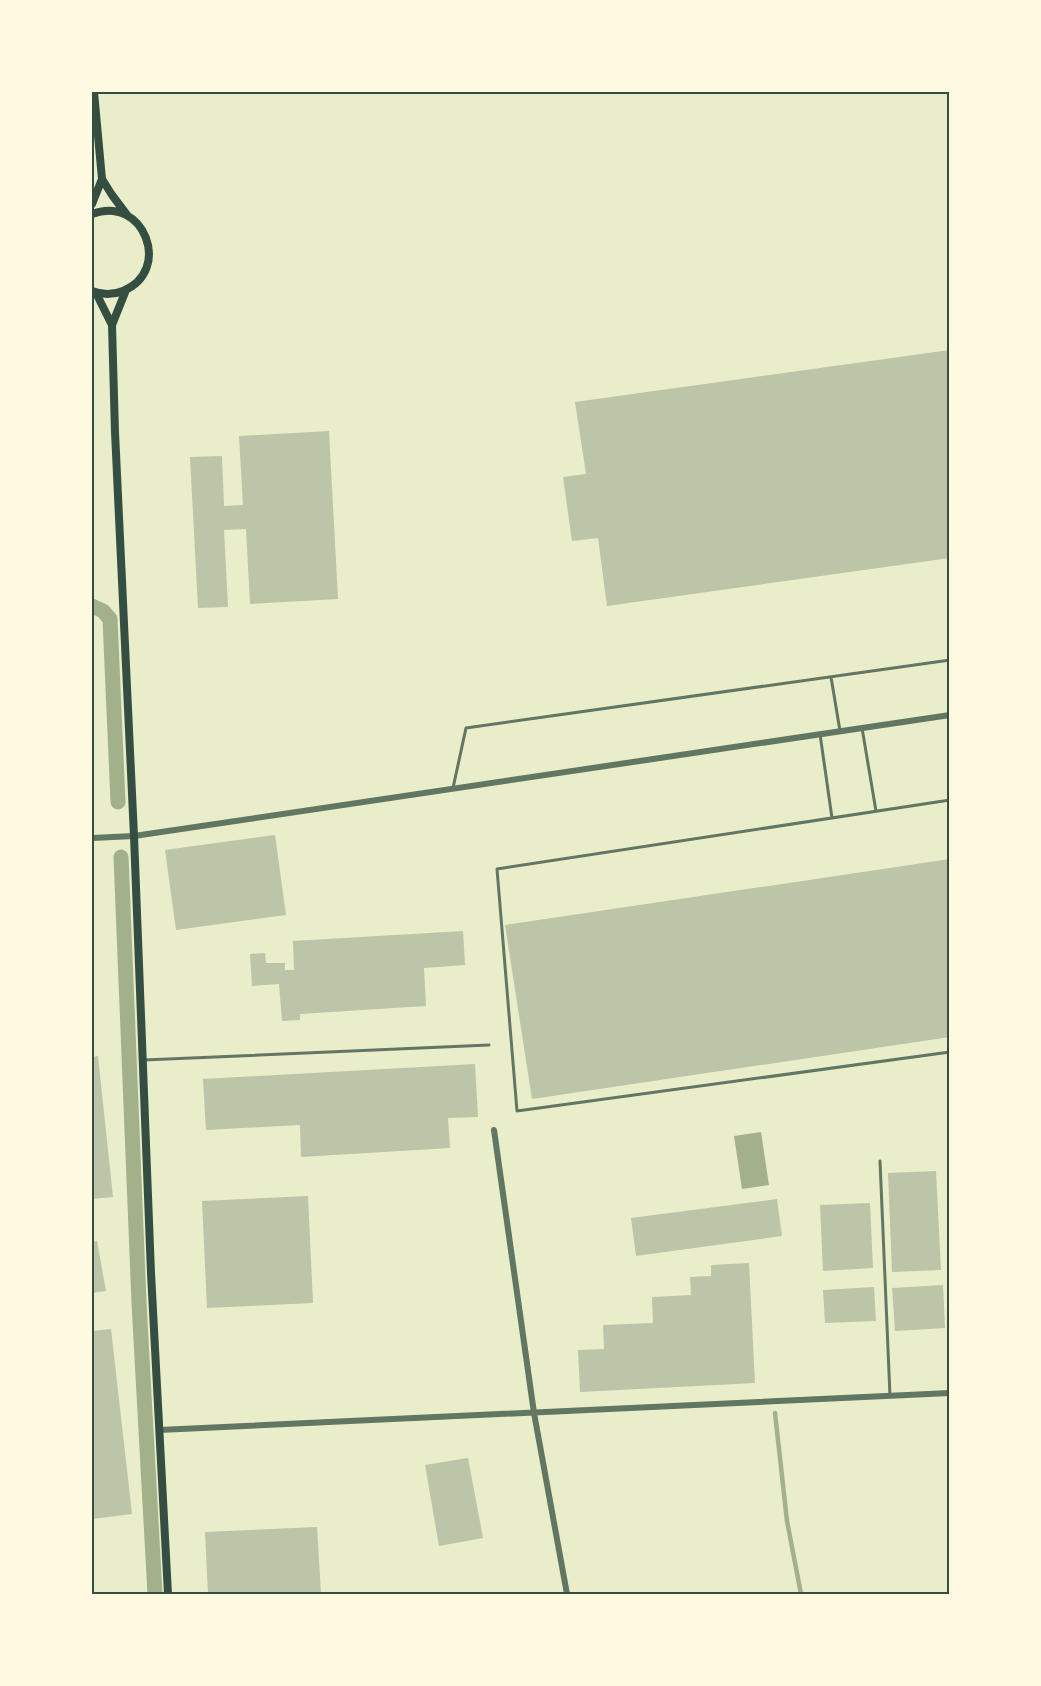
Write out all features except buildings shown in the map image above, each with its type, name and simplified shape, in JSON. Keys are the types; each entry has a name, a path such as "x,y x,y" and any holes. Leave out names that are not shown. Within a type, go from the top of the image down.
{"main road":[{"path":"94,92 102,178 128,216 141,227 148,243 149,256 140,279 126,290 115,294 94,292"},
{"path":"92,204 102,178"},
{"path":"92,214 109,211 128,216"},
{"path":"126,290 112,325 114,432 134,836 150,1261 168,1594"},
{"path":"94,292 112,325"}],"street":[{"path":"92,838 134,836 950,715"},
{"path":"495,1130 534,1413 567,1594"},
{"path":"159,1430 950,1394"}],"lane":[{"path":"452,789 466,728 950,660"},
{"path":"831,677 840,731"},
{"path":"862,728 876,811"},
{"path":"820,734 832,818"},
{"path":"950,800 497,869 517,1111 950,1052"},
{"path":"143,1060 489,1045"},
{"path":"880,1161 891,1396"}],"shaded area":[{"path":"761,1132 769,1185 742,1189 734,1136"}],"waterway":[{"path":"92,606 103,611 110,619 118,802"},
{"path":"121,857 139,1303 155,1594"},
{"path":"775,1413 787,1521 801,1594"}]}
